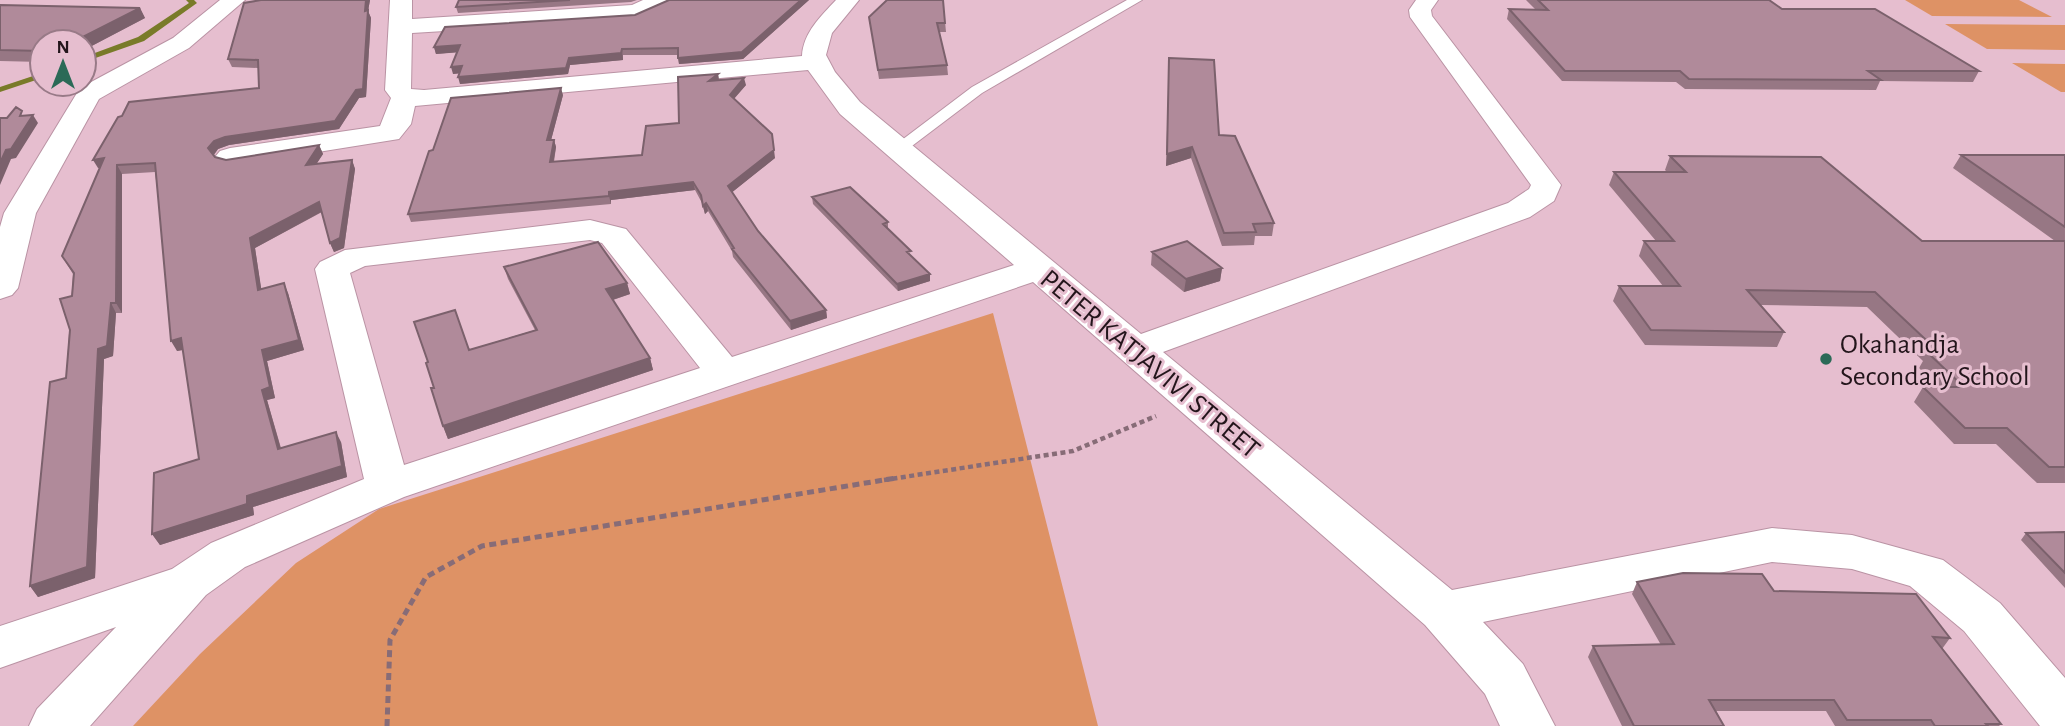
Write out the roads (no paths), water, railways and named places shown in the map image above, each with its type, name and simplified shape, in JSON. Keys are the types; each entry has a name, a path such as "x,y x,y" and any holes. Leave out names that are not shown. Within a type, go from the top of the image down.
{"street":[{"path":"0,288 20,213 89,94 181,43 234,0"},
{"path":"401,0 398,90 404,97 424,98 814,62 814,43 848,0"},
{"path":"402,27 636,12 661,0"},
{"path":"1136,349 1520,210 1543,194 1546,185 1421,17 1420,10 1427,0"},
{"name":"PETER KATJAVIVI STREET","path":"814,62 850,108 1443,611 1504,678 1528,726"},
{"path":"230,157 389,133 397,124 404,97"},
{"path":"388,486 332,269 357,257 590,230 603,231 614,236 724,373"},
{"path":"56,726 189,582 228,555 388,486 1039,268"},
{"path":"1443,611 1772,545 1852,552 1926,573 1982,617 2065,717"},
{"path":"0,647 189,582"}],"lane":[{"path":"898,149 977,90 1136,0"}],"waterway":[{"path":"98,55 141,39 193,3 190,0"},
{"path":"0,90 28,80"}],"place":[{"name":"Okahandja Secondary School","path":"1826,359"}]}
